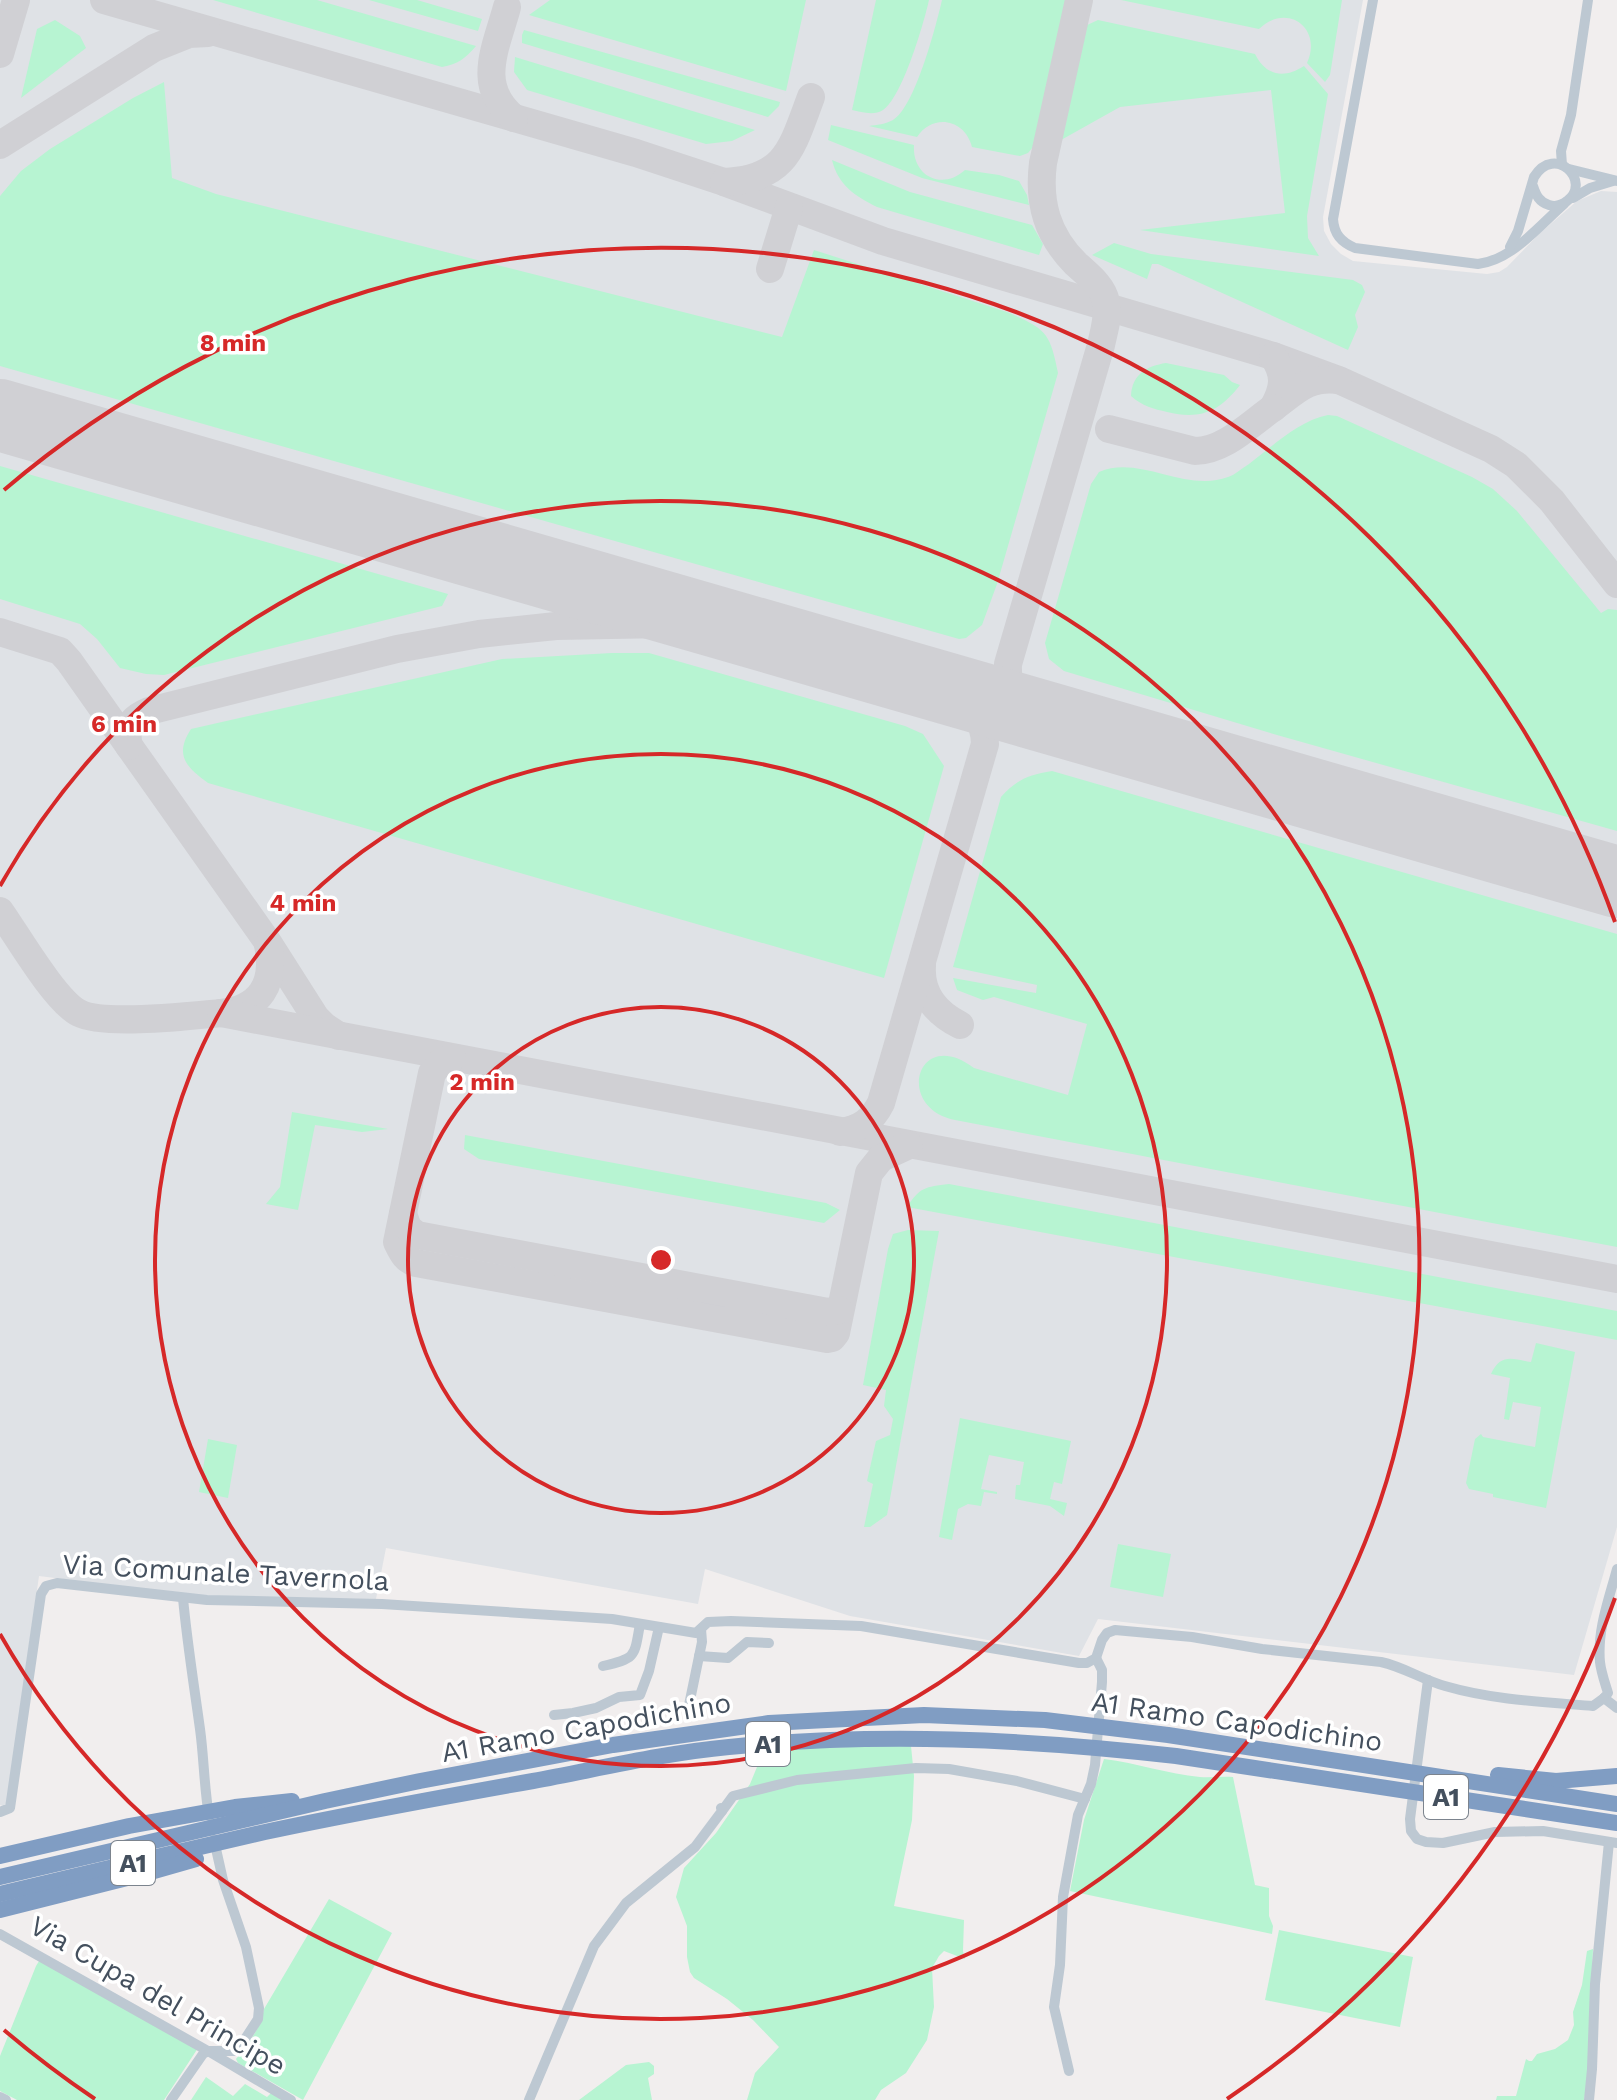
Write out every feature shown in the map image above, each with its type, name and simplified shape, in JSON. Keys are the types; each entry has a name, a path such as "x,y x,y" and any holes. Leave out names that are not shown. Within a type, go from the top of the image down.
{"highway":[{"name":"A1 Ramo Capodichino","path":"0,1877 325,1801 613,1745 769,1723 924,1715 1045,1720 1168,1735 1617,1804"},
{"name":"A1 Ramo Capodichino","path":"0,1894 267,1832 439,1797 727,1747 856,1739 1012,1741 1107,1748 1617,1823"},
{"path":"1282,1753 1536,1780 1617,1776"},
{"path":"0,1856 89,1834 235,1807 284,1800 325,1801"},
{"path":"0,1910 147,1873 233,1847 267,1832"}],"street":[{"path":"1373,0 1333,219 1333,229 1346,244 1385,252 1491,263 1575,192 1574,175 1565,167 1561,151"},
{"path":"1507,252 1518,231 1534,177 1561,151 1571,115 1588,0"},
{"path":"1550,164 1616,181"},
{"path":"1533,186 1540,200 1556,206 1590,188 1616,181"},
{"path":"1069,2071 1054,2007 1060,1965 1063,1897 1078,1815 1095,1765 1102,1696 1102,1670 1096,1658 1107,1633 1129,1630 1381,1662 1475,1694 1593,1706 1608,1693 1600,1665 1600,1645 1617,1569"},
{"name":"Via Comunale Tavernola","path":"0,1812 10,1808 41,1594 46,1586 57,1583 183,1598 382,1604 612,1619 696,1633 708,1622 731,1621 861,1626 1079,1663 1096,1658"},
{"path":"171,2100 203,2054 208,2051 235,2051 258,2019 259,2008 246,1947 222,1878 204,1788 201,1733 183,1598"},
{"path":"603,1666 626,1660 637,1649 640,1624"},
{"path":"554,1715 596,1708 619,1697 640,1695 659,1627"},
{"path":"689,1705 702,1642 701,1629"},
{"path":"699,1656 728,1658 747,1642 769,1643"},
{"path":"1428,1680 1410,1819 1411,1831 1417,1839 1443,1843 1495,1832 1543,1831 1613,1842 1595,1984 1589,2100"},
{"path":"1604,1698 1617,1708"},
{"path":"529,2100 594,1946 626,1903 695,1847 733,1796 797,1780 916,1768 949,1769 1017,1781 1085,1799"},
{"name":"Via Cupa del Principe","path":"0,1934 291,2100"},
{"path":"0,2097 6,2100"}],"shaded area":[{"path":"0,0 1363,0 1323,217 1324,231 1341,254 1353,261 1487,274 1499,272 1577,201 1601,191 1617,192 1617,1527 1574,1675 1098,1619 1079,1656 850,1616 705,1569 698,1604 386,1548 376,1599 198,1596 39,1576 6,1806 0,1805"}],"green space":[{"path":"213,0 317,0 476,46 461,60 442,67"},
{"path":"369,0 417,0 482,19 478,31"},
{"path":"550,0 806,0 786,91 529,15"},
{"path":"876,0 929,0 898,91 883,110 868,113 852,110"},
{"path":"942,0 1066,0 1033,147 1028,153 1020,156 972,147 963,130 948,122 931,124 917,137 869,126 893,120 909,99 924,65"},
{"path":"1121,0 1342,0 1330,75 1325,82 1307,63 1310,39 1300,23 1291,19 1270,21 1259,29"},
{"path":"55,20 80,36 86,48 21,98 37,29"},
{"path":"1098,20 1255,54 1264,67 1276,73 1289,73 1304,66 1328,94 1307,216 1308,238 1319,256 1140,230 1285,213 1271,90 1120,107 1061,140 1085,26"},
{"path":"524,30 780,102 779,106 768,117 522,43"},
{"path":"515,57 755,130 732,141 706,144 527,90 514,72"},
{"path":"164,82 172,178 216,194 782,337 814,250 1007,312 1038,328 1049,340 1058,373 997,584 982,625 966,638 959,639 0,366 0,196 21,171 50,149"},
{"path":"831,125 914,145 918,165 930,177 947,179 965,170 1019,181 1029,205 922,178 828,140"},
{"path":"832,160 910,192 1032,225 1043,244 1039,255 877,207 848,189 838,176"},
{"path":"1114,243 1151,254 1353,280 1362,285 1365,292 1355,315 1358,327 1348,350 1158,264 1152,264 1147,279 1092,255"},
{"path":"1166,363 1224,375 1240,385 1216,408 1199,414 1157,410 1131,396 1134,382 1142,372"},
{"path":"1328,415 1337,416 1493,489 1517,511 1601,613 1608,609 1617,610 1617,831 1064,671 1049,659 1045,643 1091,484 1099,472 1130,467 1179,478 1212,481 1236,473 1296,428"},
{"path":"0,466 448,594 442,606 164,675 120,668 97,639 80,624 0,599"},
{"path":"649,653 905,726 923,734 944,766 884,978 208,783 188,766 183,753 191,729 502,659"},
{"path":"1052,771 1617,934 1617,1247 955,1120 936,1113 924,1101 919,1087 920,1073 927,1062 938,1056 954,1057 974,1068 1068,1095 1087,1024 994,997 983,1000 957,990 953,978 1036,993 1037,985 953,967 1001,797 1024,779"},
{"path":"292,1112 388,1129 362,1132 315,1125 298,1210 266,1204 280,1187"},
{"path":"465,1135 826,1203 840,1210 824,1223 479,1159 464,1149"},
{"path":"949,1184 1617,1311 1617,1340 907,1207 924,1189"},
{"path":"908,1230 939,1231 887,1515 870,1527 864,1527 873,1484 867,1481 876,1441 890,1435 893,1419 884,1406 886,1390 863,1385 888,1249 893,1234"},
{"path":"1536,1343 1575,1352 1546,1508 1493,1497 1493,1494 1469,1489 1466,1483 1475,1439 1481,1434 1483,1437 1535,1447 1541,1407 1513,1402 1509,1420 1504,1419 1510,1378 1491,1374 1503,1360 1531,1362"},
{"path":"960,1418 1071,1441 1062,1484 1054,1482 1050,1499 1067,1503 1064,1516 1050,1506 1015,1499 1024,1462 989,1455 981,1489 997,1494 984,1492 981,1506 968,1504 958,1509 952,1540 939,1537"},
{"path":"208,1439 237,1445 228,1498 199,1492"},
{"path":"1118,1544 1171,1554 1163,1597 1110,1587"},
{"path":"911,1746 914,1776 912,1820 894,1906 964,1920 965,1959 944,1951 939,1956 932,1968 934,2007 927,2040 906,2073 881,2090 875,2100 747,2100 755,2073 779,2047 753,2020 690,1972 687,1926 676,1897 684,1868 716,1833 750,1784 760,1766 760,1759 783,1749"},
{"path":"1104,1759 1188,1776 1233,1777 1255,1885 1269,1888 1272,1934 1070,1891 1084,1820"},
{"path":"329,1899 392,1933 303,2100 236,2059 253,2036 264,2009"},
{"path":"1279,1930 1413,1957 1400,2027 1265,2000"},
{"path":"1593,1949 1588,2079 1584,2100 1496,2100 1497,2096 1516,2096 1526,2059 1532,2061 1537,2054 1555,2049 1568,2040 1574,2025 1573,2012 1582,1985 1587,1951"},
{"path":"41,1958 198,2048 164,2100 17,2100 0,2091 0,2056"},
{"path":"649,2062 654,2066 654,2074 648,2078 652,2100 579,2100 626,2065"},
{"path":"206,2077 233,2096 245,2084 267,2097 273,2091 294,2100 191,2100"}],"taxiway":[{"path":"0,54 16,0"},
{"path":"104,0 636,153 883,241 1273,356 1341,381 1491,449 1516,465 1552,501 1617,584"},
{"path":"1037,714 1014,694 1008,664 1101,345 1107,313 1102,291 1066,253 1051,230 1042,192 1043,163 1079,0"},
{"path":"507,7 494,52 492,80 502,106 514,118"},
{"path":"0,145 154,48 189,34 208,33"},
{"path":"724,182 745,180 774,167 792,145 811,97"},
{"path":"770,269 789,207"},
{"path":"1273,356 1282,382 1273,408 1311,383 1338,380"},
{"path":"1109,429 1195,451 1206,450 1236,436 1273,408"},
{"path":"129,746 131,724 149,711 397,649 479,634 556,626 723,623"},
{"path":"0,632 60,651 69,661 267,941 316,1018 339,1036"},
{"path":"840,1132 865,1123 881,1103 985,744 983,727 977,714 955,690"},
{"path":"0,911 59,995 79,1013 91,1017 126,1020 235,1011 255,1000 267,983 270,972 268,945"},
{"path":"922,966 924,985 931,1002 960,1025"},
{"path":"221,1013 1617,1279"},
{"path":"452,1058 440,1063 432,1073 397,1242 406,1258 416,1263 832,1338 836,1333 869,1173 881,1158 909,1145"},
{"path":"403,1214 408,1228 417,1235 828,1312 839,1310"}],"runway":[{"path":"0,415 1617,882"}]}
